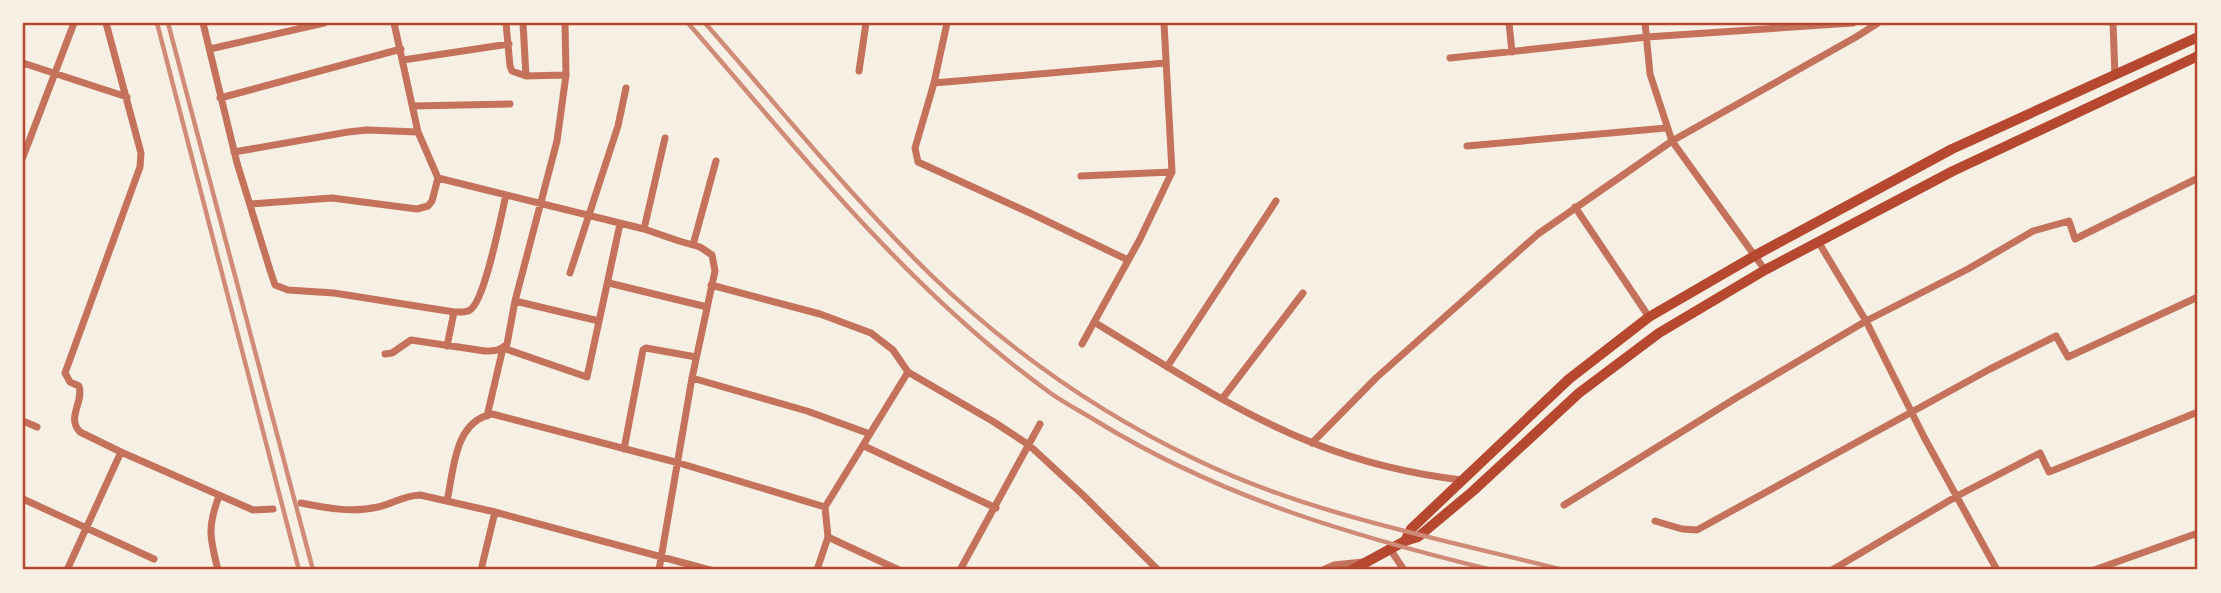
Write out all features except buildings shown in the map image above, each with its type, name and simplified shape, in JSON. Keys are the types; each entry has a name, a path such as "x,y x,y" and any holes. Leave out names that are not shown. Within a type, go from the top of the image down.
{"main road":[{"path":"1405,541 1411,529 1569,379 1649,317 1756,255 1952,149 2198,37"},
{"path":"1352,570 1405,541 1418,537 1473,491 1579,393 1659,333 1765,270 1953,172 2198,56"}],"street":[{"path":"23,157 74,23"},
{"path":"106,23 141,153 140,167 65,373 70,382 79,386 81,391 73,420 80,432 219,496 253,510 273,509"},
{"path":"203,23 234,152 275,285 288,290 334,293 466,312 472,309 481,294 506,195"},
{"path":"210,49 324,23"},
{"path":"251,204 331,198 417,209 428,206 432,201 438,178 418,132 394,23"},
{"path":"506,23 512,71 526,76 566,75"},
{"path":"523,23 526,76"},
{"path":"486,416 503,348 509,339 515,301 558,141 566,75 565,23"},
{"path":"859,71 866,23"},
{"path":"947,23 934,83 915,148 919,164 1128,260"},
{"path":"1082,344 1172,172 1164,23"},
{"path":"1509,23 1513,52"},
{"path":"1645,23 1650,74 1672,141 1765,270"},
{"path":"1450,58 1745,27 1853,23"},
{"path":"1312,443 1376,378 1538,234 1672,141 1878,23"},
{"path":"2113,23 2115,76"},
{"path":"403,60 509,44"},
{"path":"220,98 401,49"},
{"path":"23,63 127,97"},
{"path":"934,83 1165,63"},
{"path":"570,273 618,126 626,88"},
{"path":"413,106 510,104"},
{"path":"1467,146 1666,128"},
{"path":"234,152 348,132 418,132"},
{"path":"644,229 665,138"},
{"path":"693,245 716,161"},
{"path":"1081,176 1172,172"},
{"path":"438,178 644,229 701,247 712,255 715,271 692,377 659,570"},
{"path":"1564,505 1735,398 1866,321 1968,269 2033,231 2069,221 2075,239 2198,178"},
{"path":"1167,367 1276,201"},
{"path":"1575,207 1649,317"},
{"path":"385,354 392,353 411,340 485,351 503,348 587,377 620,224"},
{"path":"1819,243 1866,321 1924,437 1997,570"},
{"path":"608,284 707,307"},
{"path":"711,285 820,314 871,333 893,350 908,372 1029,445 1158,570"},
{"path":"1222,399 1303,293"},
{"path":"1655,521 1697,530 1990,369 2056,336 2068,357 2198,297"},
{"path":"515,301 599,321"},
{"path":"447,346 454,312"},
{"path":"1094,322 1222,399 1312,443 1406,471 1462,480"},
{"path":"624,449 644,349 696,357"},
{"path":"817,570 828,537 825,507 908,372"},
{"path":"692,377 807,411 870,434"},
{"path":"1832,570 1957,496 2040,453 2049,472 2198,412"},
{"path":"447,501 461,438 469,426 492,414 678,463 825,507"},
{"path":"23,421 37,427"},
{"path":"960,570 1040,425"},
{"path":"864,446 996,508"},
{"path":"67,570 121,452"},
{"path":"301,503 331,510 379,507 407,496 420,495 495,512 710,570"},
{"path":"218,570 210,534 211,517 219,496"},
{"path":"23,499 154,559"},
{"path":"481,570 495,512"},
{"path":"2094,570 2198,533"},
{"path":"828,537 898,570"},
{"path":"1390,550 1404,570"},
{"path":"1323,570 1334,565 1368,561"}],"railway":[{"path":"157,23 299,570"},
{"path":"168,23 313,570"},
{"path":"688,23 815,170 903,265 949,310 1055,396 1145,449 1241,493 1339,528 1492,570"},
{"path":"705,23 843,183 931,275 992,330 1092,402 1162,443 1242,480 1378,524 1563,570"}]}
